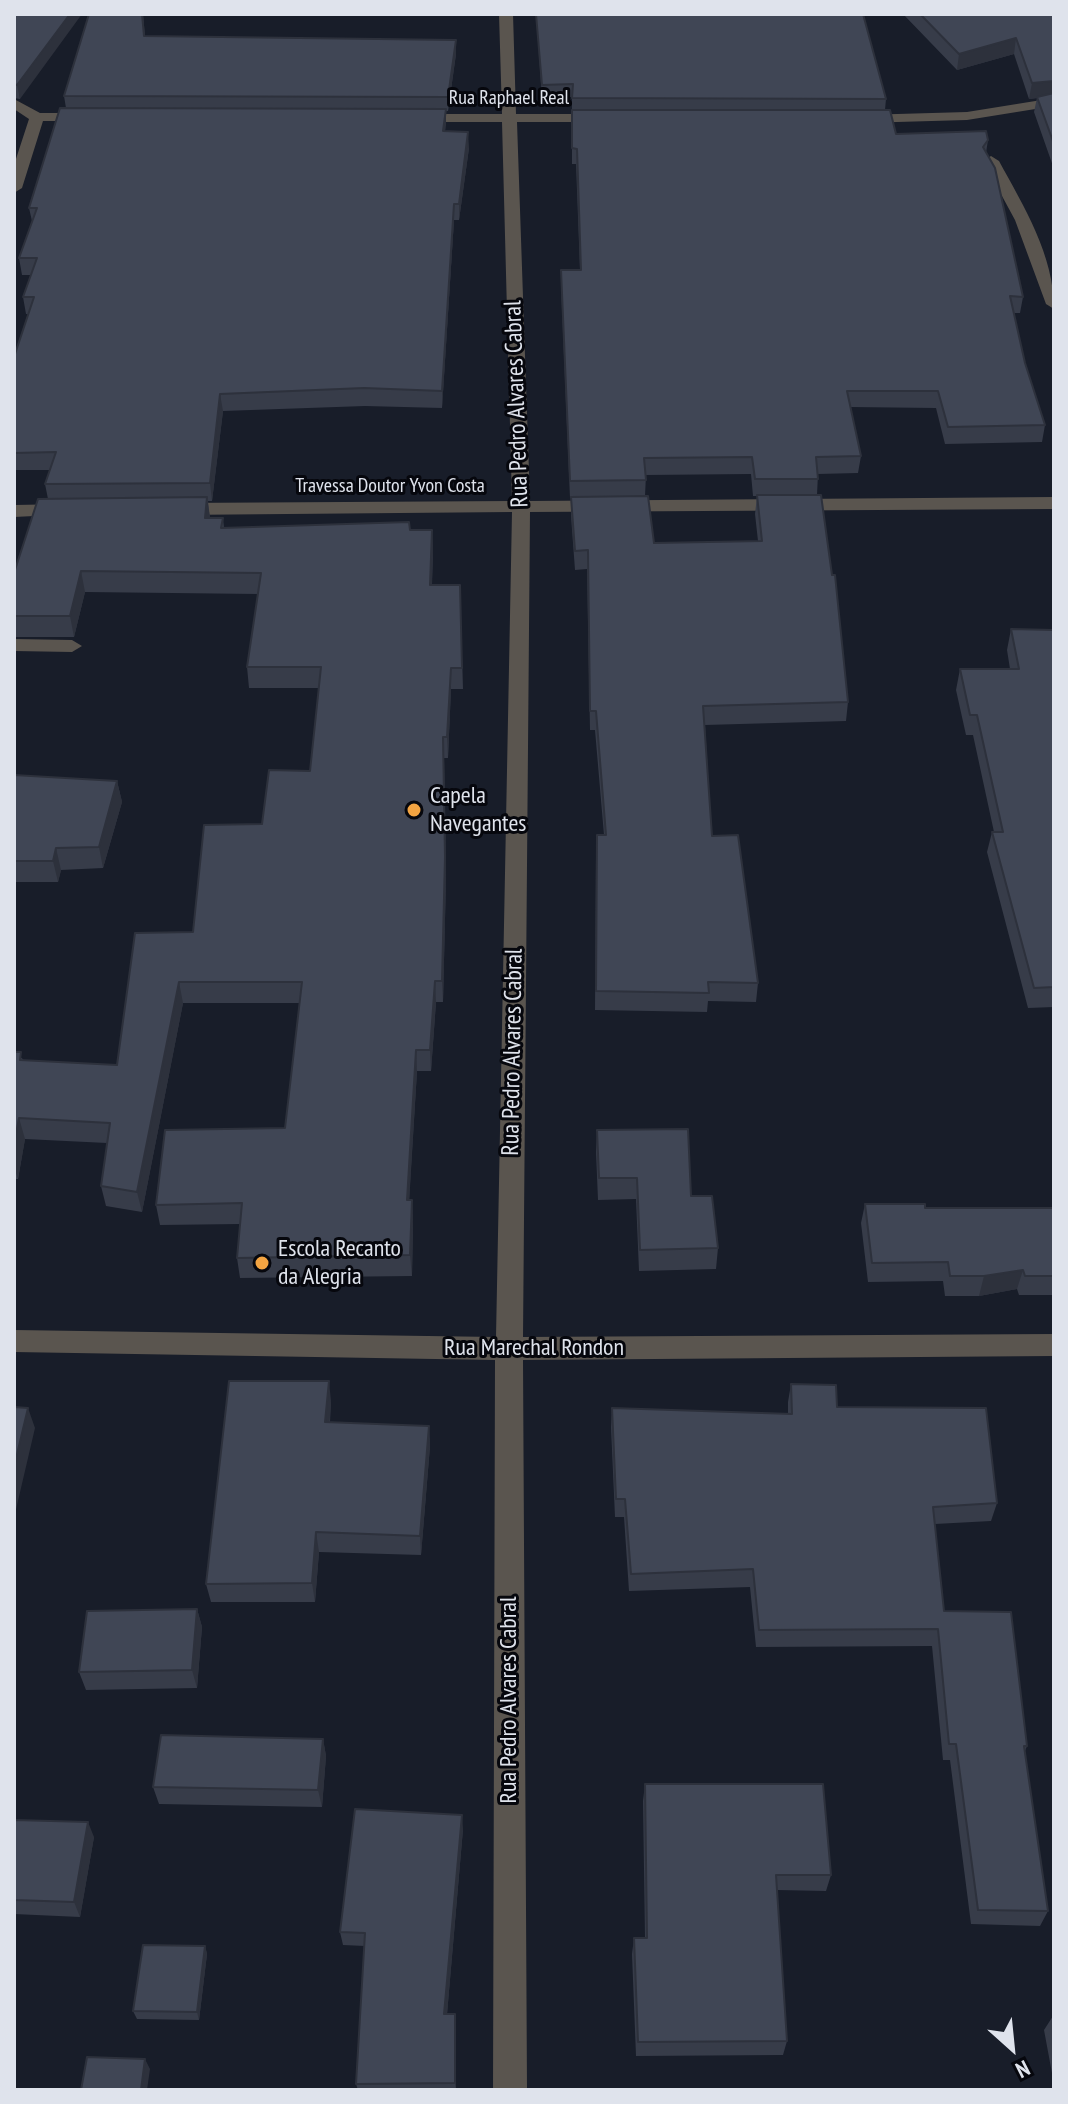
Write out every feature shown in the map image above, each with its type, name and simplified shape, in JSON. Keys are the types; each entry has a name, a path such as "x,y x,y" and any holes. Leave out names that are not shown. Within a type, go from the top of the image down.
{"street":[{"name":"Rua Pedro Alvares Cabral","path":"506,14 521,507 509,1349 510,2090"},
{"path":"842,119 967,116 1054,102"},
{"path":"14,103 37,117 100,117"},
{"path":"14,188 37,117"},
{"name":"Rua Raphael Real","path":"399,118 619,118"},
{"path":"991,161 1023,220 1054,304"},
{"name":"Travessa Doutor Yvon Costa","path":"156,510 1054,503"},
{"path":"14,511 93,510"},
{"path":"14,645 72,646"},
{"name":"Rua Marechal Rondon","path":"14,1341 509,1349 1054,1345"}],"building":[{"path":"14,14 70,14 17,85 14,84"},
{"path":"89,14 142,14 144,36 456,40 448,97 64,96"},
{"path":"536,14 863,14 886,99 572,98 573,84 542,85"},
{"path":"920,14 1054,14 1054,81 1032,83 1016,38 959,54"},
{"path":"1054,93 1054,144 1037,97"},
{"path":"60,108 446,109 443,131 468,132 459,204 454,204 442,391 364,388 220,394 210,483 45,484 56,452 14,453 14,357 34,297 23,297 37,258 19,258 37,208 29,208"},
{"path":"572,110 890,110 896,134 986,131 988,140 983,147 995,168 1023,297 1010,296 1025,363 1045,425 948,427 938,391 847,391 861,456 816,457 818,479 755,479 752,457 644,458 646,480 570,481 561,270 581,270 577,149 572,148"},
{"path":"757,495 821,495 832,575 835,575 848,702 703,706 712,836 738,835 758,983 708,982 709,993 596,991 597,835 606,835 596,711 590,711 588,550 575,551 571,497 648,496 654,543 762,541"},
{"path":"207,497 205,518 223,518 221,528 409,522 410,530 432,530 430,585 460,585 462,668 451,668 447,737 443,737 445,857 442,981 435,981 430,1050 416,1050 407,1200 412,1200 410,1255 237,1258 242,1203 156,1205 165,1130 285,1128 302,982 179,982 137,1192 101,1186 110,1123 19,1118 14,1144 14,1052 21,1052 20,1060 117,1065 135,933 193,932 204,825 262,824 269,770 310,771 321,667 247,667 261,573 81,571 70,616 14,616 14,573 38,499"},
{"path":"1011,629 1054,630 1054,987 1034,988 992,832 1003,832 977,715 970,715 960,669 1019,669"},
{"path":"14,775 117,781 99,847 56,848 53,861 14,861"},
{"path":"688,1129 691,1196 712,1196 718,1248 640,1250 637,1178 599,1178 597,1130"},
{"path":"865,1204 925,1204 925,1208 1054,1208 1054,1276 1025,1276 1023,1270 984,1276 950,1276 948,1262 872,1263"},
{"path":"229,1381 329,1381 325,1422 429,1426 420,1536 316,1532 312,1583 206,1584"},
{"path":"791,1384 836,1385 837,1407 986,1408 997,1503 933,1507 944,1611 1011,1612 1027,1746 1024,1746 1048,1911 978,1910 956,1744 949,1744 938,1629 759,1630 753,1569 631,1574 625,1499 616,1499 612,1408 792,1414"},
{"path":"14,1407 28,1408 14,1467"},
{"path":"197,1609 192,1670 79,1672 87,1611"},
{"path":"161,1735 323,1739 318,1790 153,1787"},
{"path":"645,1784 823,1784 831,1875 776,1875 787,2041 638,2042 634,1938 647,1938"},
{"path":"355,1809 462,1815 444,2014 455,2014 455,2083 356,2084 365,1933 340,1932"},
{"path":"14,1820 88,1822 74,1902 14,1900"},
{"path":"143,1945 205,1946 197,2012 133,2011"},
{"path":"87,2057 145,2059 141,2090 81,2090"}],"place":[{"name":"Capela Navegantes","path":"414,810"},
{"name":"Escola Recanto da Alegria","path":"262,1263"}]}
